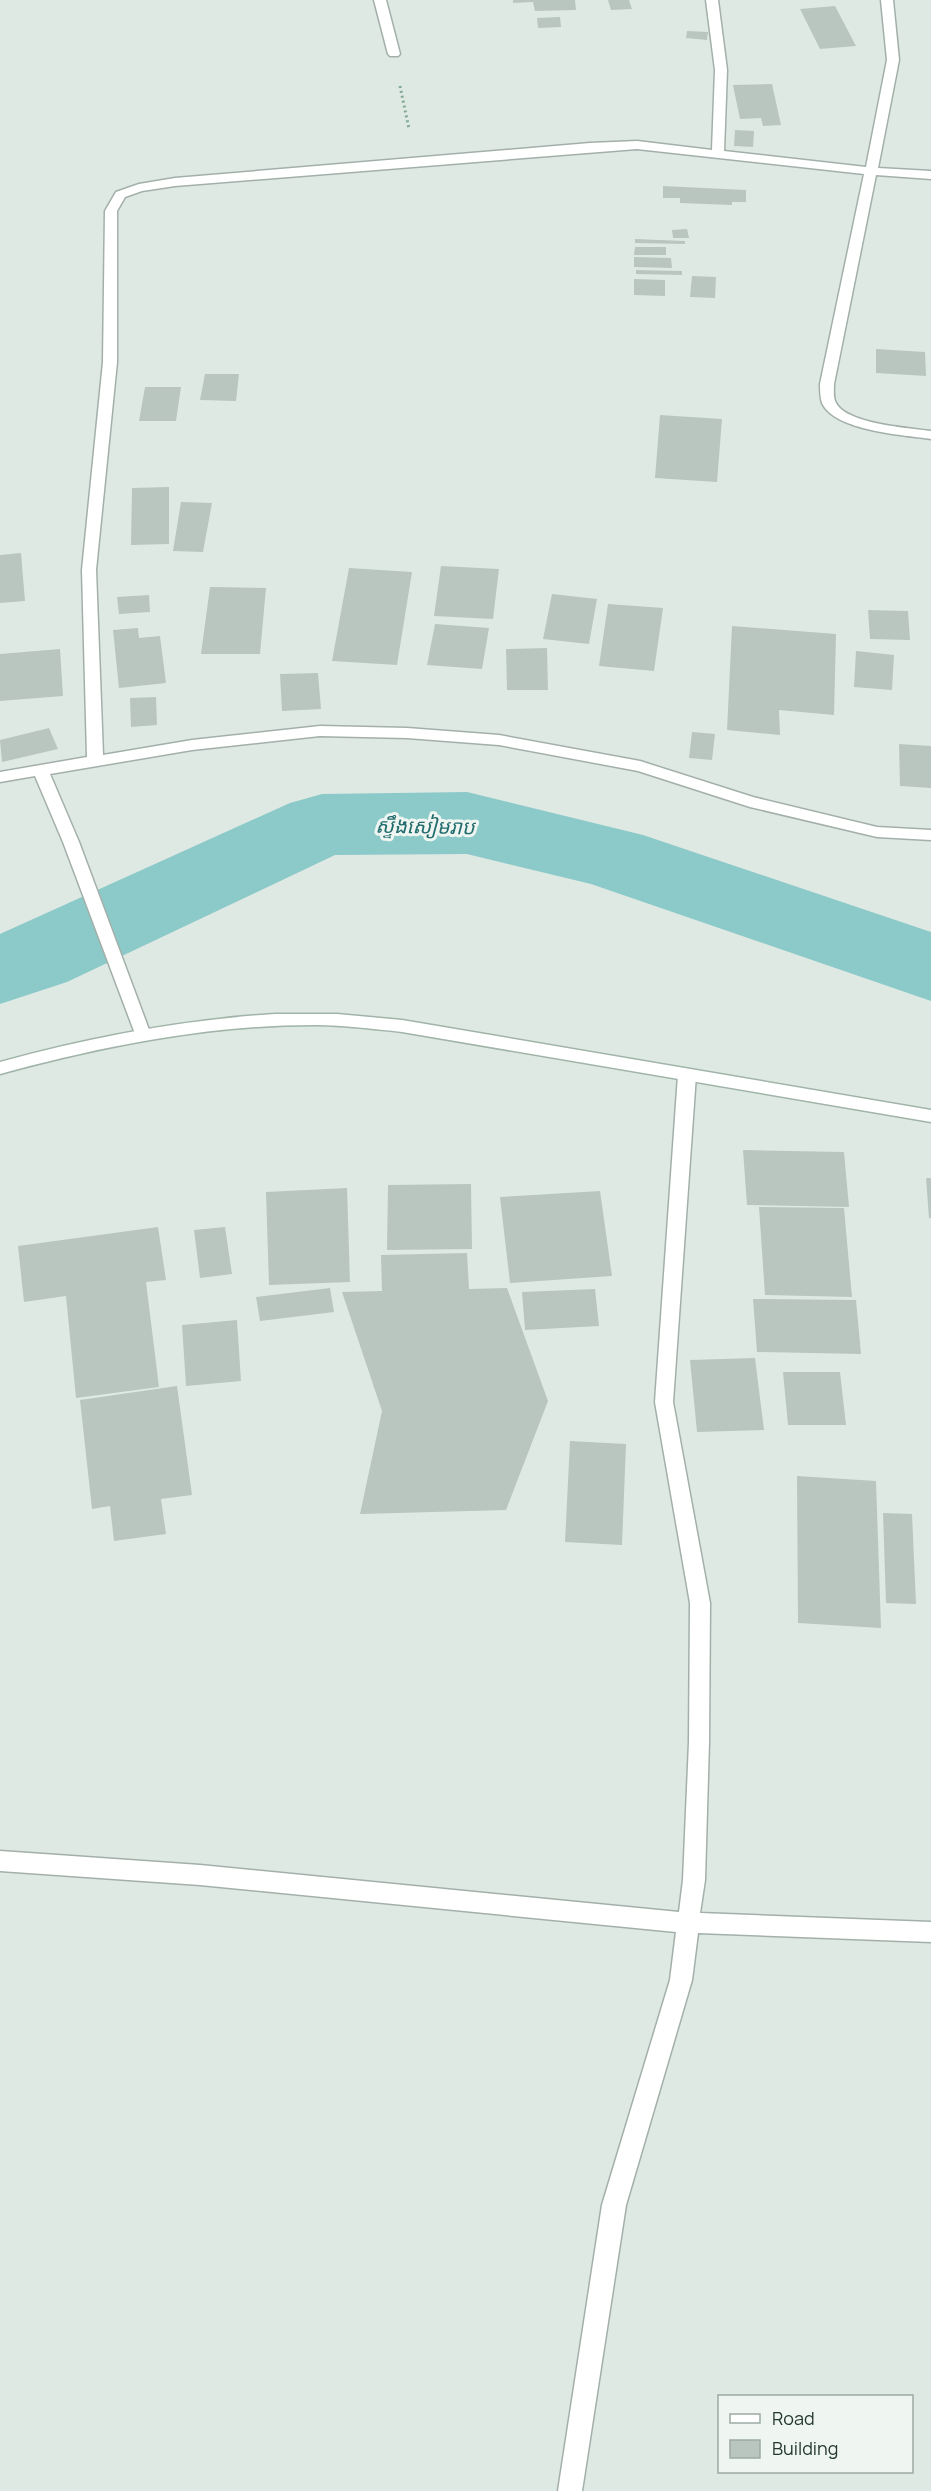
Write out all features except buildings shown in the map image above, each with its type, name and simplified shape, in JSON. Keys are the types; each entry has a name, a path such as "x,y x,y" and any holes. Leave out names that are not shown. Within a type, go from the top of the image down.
{"street":[{"path":"380,0 394,54"},
{"path":"712,0 721,70 718,154"},
{"path":"887,0 893,60 826,384 830,403 837,413 854,421 931,435"},
{"path":"95,760 88,570 110,362 111,211 120,195 139,188 175,182 590,147 637,146 871,171 931,175"},
{"path":"0,777 192,745 320,731 407,733 499,740 640,766 750,802 877,832 931,835"},
{"path":"40,769 71,842 143,1035"},
{"path":"0,1068 50,1054 143,1035 234,1023 317,1019 358,1021 402,1026 931,1116"},
{"path":"570,2491 614,2205 681,1980 694,1880 700,1603 664,1402 687,1075"},
{"path":"0,1861 200,1875 689,1923 931,1932"}],"path":[{"path":"394,54 415,162"}],"waterway":[{"name":"ស្ទឹងសៀមរាប","path":"0,970 34,958 322,825 467,823 611,857 931,967"}]}
